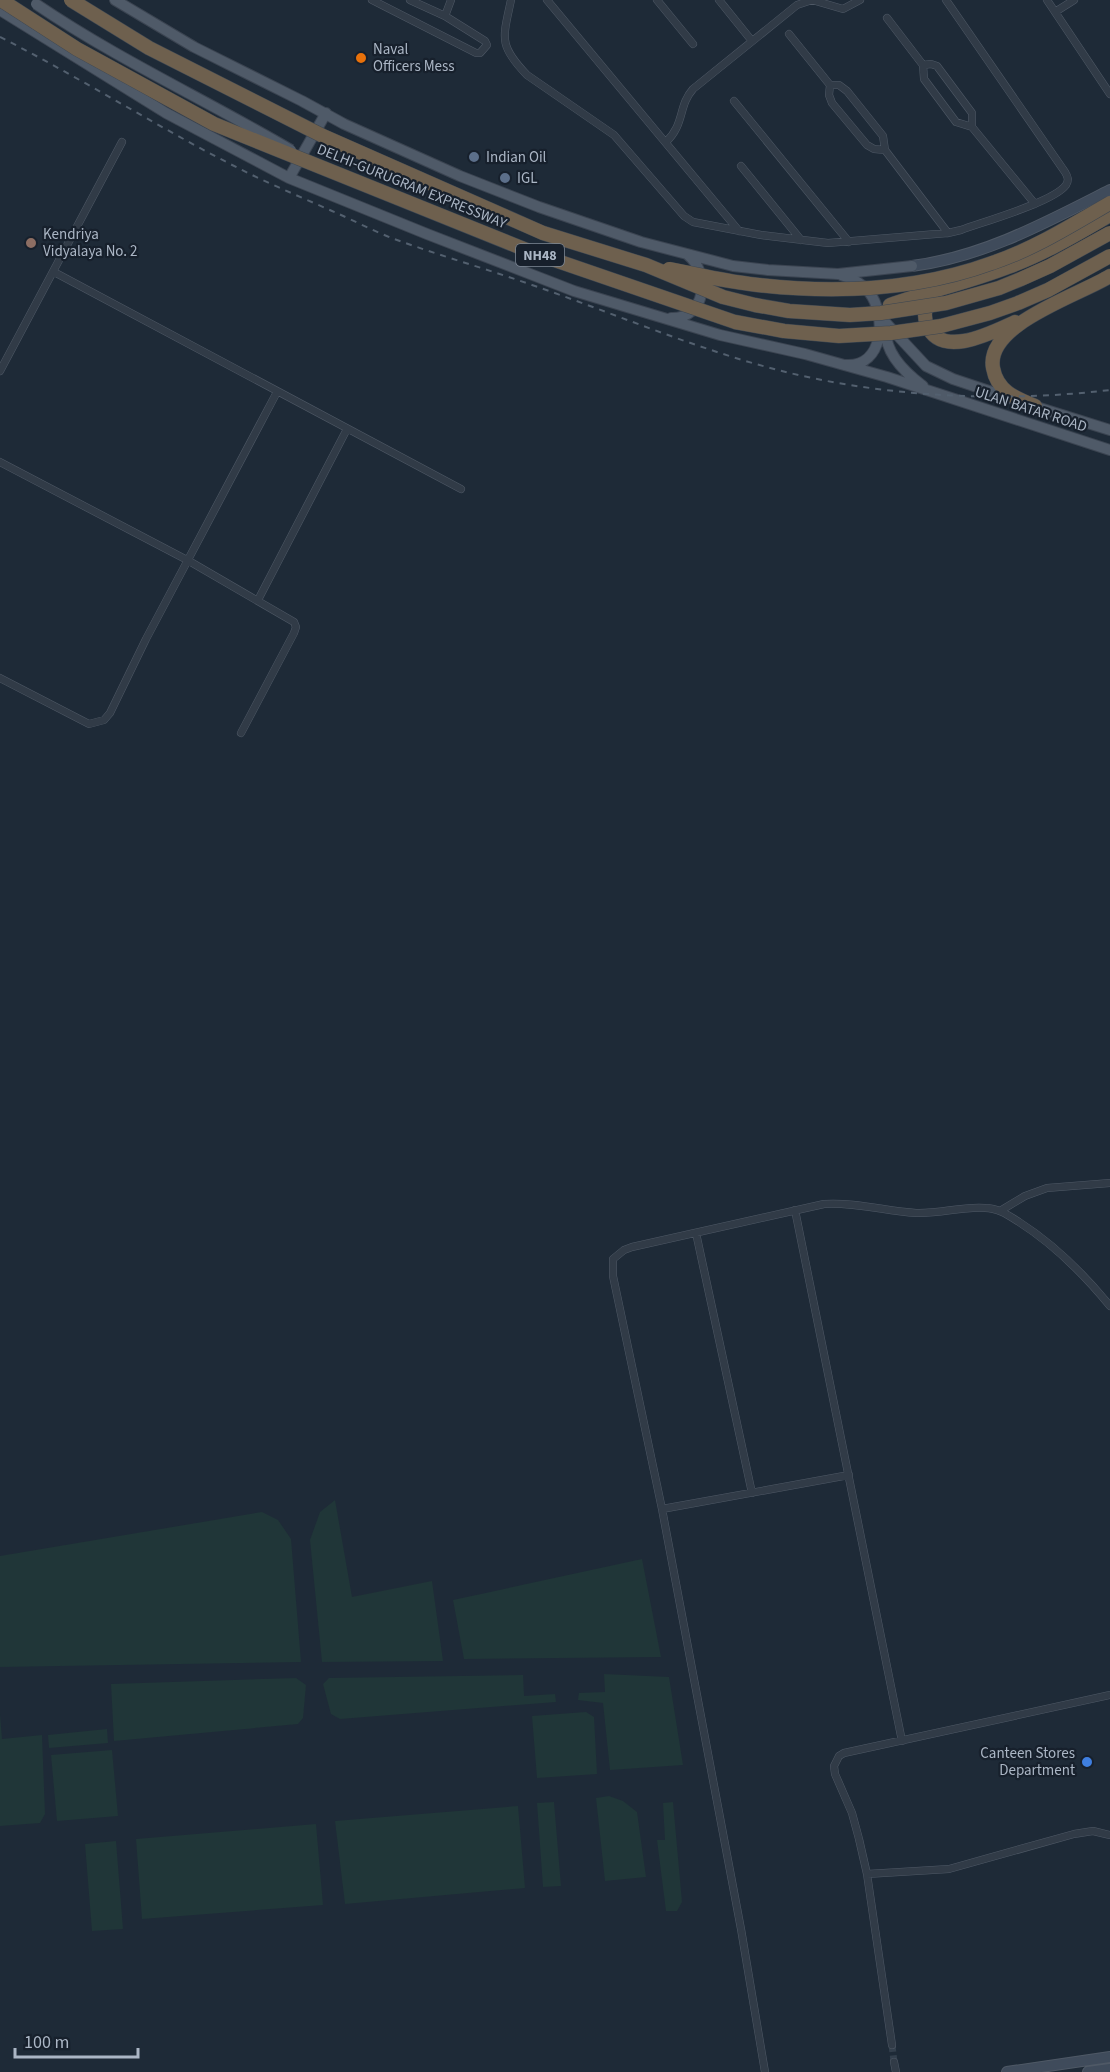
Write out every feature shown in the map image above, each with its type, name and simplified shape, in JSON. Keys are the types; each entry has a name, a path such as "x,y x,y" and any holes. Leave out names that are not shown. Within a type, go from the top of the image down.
{"highway":[{"name":"DELHI-GURUGRAM EXPRESSWAY","path":"1,0 77,49 214,124 534,253 710,314 759,327 839,336 891,333 941,326 1009,306 1048,290 1110,256"},
{"name":"DELHI-GURUGRAM EXPRESSWAY","path":"71,0 149,48 323,136 543,232 646,265 701,289 755,305 818,313 880,313 946,303 999,288 1050,266 1110,233"},
{"path":"646,265 747,284 778,287 827,290 883,287 944,278 994,263 1044,240 1110,203"},
{"path":"890,305 1010,267 1110,215"},
{"path":"950,286 932,297 924,315 930,331 945,342 960,342 1036,313 1110,276"},
{"path":"1035,406 1005,392 996,379 992,362 1001,340 1036,313"}],"main road":[{"path":"116,0 194,46 344,124 460,176 539,207 641,242 733,266 838,274 912,266 962,255 1000,242 1034,228 1110,190"},
{"path":"33,2 173,86 227,112 323,168"},
{"path":"0,10 166,113 289,177 574,291 729,337 805,354 943,395"},
{"path":"289,177 326,113"},
{"path":"665,318 676,319 690,314 697,307 701,298 703,287 700,272 693,259 685,253"},
{"path":"912,266 890,305 886,323 887,341 902,367 923,386 943,395"},
{"path":"838,274 858,282 869,292 878,310 880,331 876,348 866,358 852,365 838,365"},
{"name":"ULAN BATAR ROAD","path":"886,323 926,366 953,379 1110,430"},
{"name":"ULAN BATAR ROAD","path":"943,395 1110,450"},
{"path":"1007,2072 1110,2057"},
{"path":"1088,2072 1110,2069"}],"street":[{"path":"372,0 476,53 503,41"},
{"path":"410,0 445,16 485,41 486,47"},
{"path":"445,16 451,0"},
{"path":"511,0 503,41 511,58 527,75 614,135 688,219 739,231 828,243 948,232 1035,204 1065,187 1067,176 946,0"},
{"path":"548,0 739,231"},
{"path":"657,0 693,44"},
{"path":"719,0 752,41"},
{"path":"666,142 678,128 688,94 797,5 806,1 819,1 839,10 860,0"},
{"path":"1047,0 1110,94"},
{"path":"1055,12 1074,0"},
{"path":"887,18 924,65 924,79 957,122 972,127 1035,204"},
{"path":"789,34 830,85 830,100 867,145 874,149 885,150"},
{"path":"924,65 937,66 972,113 972,127"},
{"path":"830,85 839,85 847,92 883,136 885,150 948,232"},
{"path":"734,101 849,242"},
{"path":"0,371 122,142"},
{"path":"741,166 801,240"},
{"path":"54,272 461,489"},
{"path":"0,678 83,722 89,724 104,720 110,713 146,639 277,392"},
{"path":"258,600 347,429"},
{"path":"0,462 189,561 291,618 296,627 241,733"},
{"path":"1000,1211 1025,1196 1047,1188 1110,1183"},
{"path":"765,2072 739,1918 662,1509 612,1268 613,1259 624,1250 824,1204 841,1203 916,1213 943,1213 985,1208 1000,1211 1058,1250 1110,1306"},
{"path":"795,1210 902,1741"},
{"path":"696,1233 752,1493"},
{"path":"662,1509 849,1475"},
{"path":"892,2045 867,1874 856,1825 835,1773 838,1756 1110,1695"},
{"path":"867,1874 949,1869 1074,1834 1094,1831 1110,1835"},
{"path":"894,2062 896,2072"}],"green space":[{"path":"335,1500 352,1597 432,1581 443,1661 322,1662 310,1540 320,1512"},
{"path":"262,1512 278,1520 291,1539 301,1662 0,1667 0,1556"},
{"path":"642,1559 661,1657 464,1659 453,1600"},
{"path":"604,1674 669,1677 683,1765 610,1770 603,1703 578,1700 579,1693 605,1692"},
{"path":"523,1675 524,1696 555,1694 556,1702 340,1719 331,1714 323,1684 329,1678"},
{"path":"296,1678 306,1685 303,1718 298,1724 114,1741 111,1684"},
{"path":"586,1712 594,1717 597,1774 537,1778 532,1716"},
{"path":"0,1714 2,1739 42,1735 45,1814 40,1823 0,1826"},
{"path":"107,1729 108,1743 49,1748 48,1735"},
{"path":"112,1750 118,1816 57,1821 51,1755"},
{"path":"609,1796 623,1801 637,1812 646,1877 605,1881 596,1798"},
{"path":"554,1802 561,1886 543,1887 537,1803"},
{"path":"673,1802 682,1902 677,1911 666,1911 657,1840 665,1840 663,1803"},
{"path":"518,1806 525,1888 345,1904 335,1821"},
{"path":"316,1824 323,1905 142,1919 136,1839"},
{"path":"116,1841 123,1929 92,1931 85,1844"}],"tunnel":[{"path":"892,2045 894,2062"}],"railway":[{"path":"0,37 218,158 381,233 713,351 814,378 898,391 941,395 1026,396 1110,390"}],"place":[{"name":"Naval Officers Mess","path":"361,58"},
{"name":"Indian Oil","path":"474,157"},
{"name":"IGL","path":"505,178"},
{"name":"Kendriya Vidyalaya No. 2","path":"31,243"},
{"name":"Canteen Stores Department","path":"1087,1762"}]}
